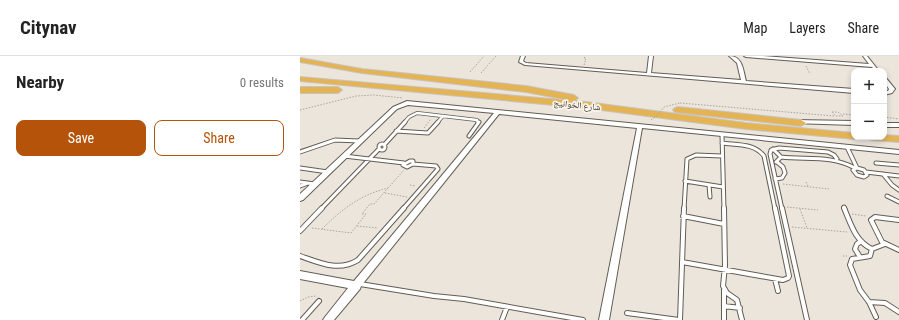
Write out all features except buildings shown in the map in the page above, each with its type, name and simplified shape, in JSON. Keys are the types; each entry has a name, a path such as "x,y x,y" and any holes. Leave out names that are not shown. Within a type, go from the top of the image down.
{"highway":[{"path":"303,56 323,62 327,65"},
{"path":"300,62 388,74 515,87 574,98"},
{"name":"شارع الخوانيج","path":"300,72 574,98 851,127"},
{"name":"شارع الخوانيج","path":"300,79 586,106 648,116 851,136"},
{"path":"300,90 368,92 618,112 648,116"},
{"path":"887,130 899,131"},
{"path":"887,138 899,139"}],"street":[{"path":"524,56 521,62 525,64 851,90"},
{"path":"649,74 651,56"},
{"path":"865,56 873,66"},
{"path":"744,82 739,57 873,66"},
{"path":"887,83 892,89 890,92 887,92"},
{"path":"300,198 312,184 328,172 394,108 402,104 411,103 899,152"},
{"path":"328,320 498,112"},
{"path":"794,122 851,124"},
{"path":"887,125 899,126"},
{"path":"604,320 640,126"},
{"path":"300,275 358,285"}],"lane":[{"path":"301,229 379,149 385,147 384,145 412,115 418,113 477,120 478,122 469,136"},
{"path":"396,131 420,133 430,132 443,116"},
{"path":"722,134 724,320"},
{"path":"300,152 335,140 359,142"},
{"path":"682,262 776,279 786,280 789,276 764,156 760,150 753,147 722,143"},
{"path":"847,147 856,168 853,172 859,176 866,176 866,172"},
{"path":"773,149 779,148 825,152 832,154 837,159 866,172 899,176"},
{"path":"773,149 781,157 796,159 837,159"},
{"path":"773,149 770,154 771,163 807,320"},
{"path":"626,313 679,320 687,159 689,157 704,155 722,156"},
{"path":"300,256 337,267 345,267 358,260 414,198 438,168 436,166 413,164 412,161 404,163 344,156"},
{"path":"771,163 777,162 781,157"},
{"path":"775,178 782,178 785,173 783,167 777,162"},
{"path":"404,163 404,166 407,167 413,164"},
{"path":"876,163 899,165"},
{"path":"300,168 328,172"},
{"path":"883,174 892,185 899,190"},
{"path":"686,181 723,187"},
{"path":"300,182 312,184"},
{"path":"300,186 312,184"},
{"path":"709,185 710,197"},
{"path":"886,196 899,202"},
{"path":"844,207 860,242 872,249"},
{"path":"683,216 724,224"},
{"path":"899,220 871,218 871,222 880,240 885,244 899,250"},
{"path":"860,242 857,244 855,249 860,257"},
{"path":"872,249 885,244"},
{"path":"872,249 870,256 852,259 850,265 860,290 869,302 876,317"},
{"path":"776,279 778,291"},
{"path":"358,285 508,307 582,320"},
{"path":"724,290 736,298 740,308 742,320"},
{"path":"302,320 319,301"},
{"path":"869,302 874,301 887,303 899,312"},
{"path":"724,306 740,308"},
{"path":"502,320 508,307"}],"path":[{"path":"470,72 484,56"},
{"path":"481,73 496,56"},
{"path":"582,69 586,56"},
{"path":"804,61 810,74"},
{"path":"648,116 658,115 664,106 680,103 841,117 842,114"},
{"path":"834,116 832,113 834,112 851,115"},
{"path":"420,133 435,115"},
{"path":"887,118 899,119"},
{"path":"301,229 322,229 350,233 366,214 362,214 370,204 374,204 407,167"},
{"path":"806,182 808,187"},
{"path":"776,184 829,189"},
{"path":"322,229 335,215 353,201 374,191 388,188"},
{"path":"384,193 414,198"},
{"path":"781,206 818,210"},
{"path":"800,208 808,228"},
{"path":"847,213 873,217"},
{"path":"357,226 386,229"},
{"path":"786,226 847,232"},
{"path":"300,301 308,297 316,296 319,301"}]}
